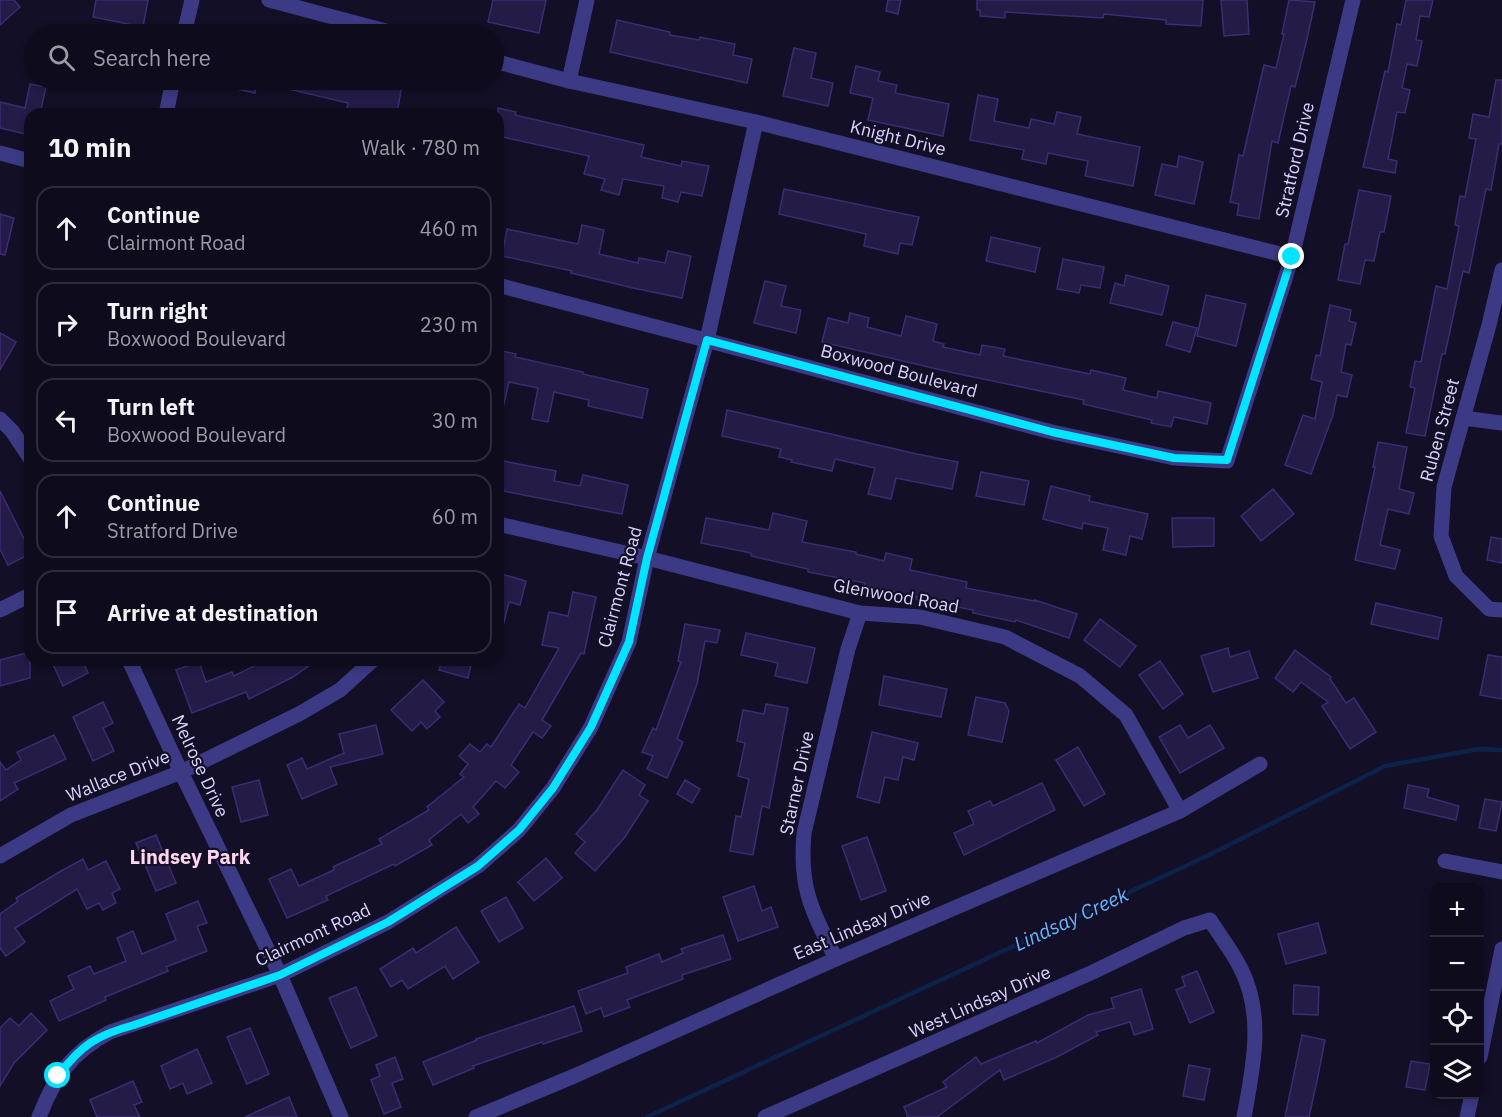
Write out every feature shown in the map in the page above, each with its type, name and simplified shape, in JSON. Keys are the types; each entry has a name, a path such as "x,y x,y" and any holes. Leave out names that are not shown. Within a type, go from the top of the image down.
{"street":[{"path":"186,24 192,0"},
{"path":"269,0 359,24"},
{"path":"569,81 587,0"},
{"name":"Stratford Drive","path":"1249,396 1292,257 1353,0"},
{"name":"Knight Drive","path":"504,64 569,81 756,122 1292,257"},
{"path":"167,108 172,90"},
{"name":"Clairmont Road","path":"39,1117 58,1076 72,1058 90,1043 110,1032 280,975 388,922 478,866 519,830 553,788 591,727 629,642 647,558 707,340 756,122"},
{"path":"0,153 24,159"},
{"name":"Ruben Street","path":"1502,270 1444,487 1441,536 1456,576 1489,609 1502,610"},
{"name":"Boxwood Boulevard","path":"504,287 1052,432 1174,458 1227,460 1249,396"},
{"path":"1462,418 1502,423"},
{"path":"0,419 12,431 24,449"},
{"name":"Glenwood Road","path":"504,525 647,558 860,613 920,617 1005,637 1080,676 1126,716 1180,811"},
{"path":"0,610 24,598"},
{"name":"Starner Drive","path":"836,959 810,907 803,879 802,856 804,833 848,649 860,613"},
{"name":"Melrose Drive","path":"132,666 280,975 341,1117"},
{"name":"Wallace Drive","path":"0,856 71,815 181,772 299,714 340,690 368,666"},
{"name":"East Lindsay Drive","path":"476,1117 1180,811 1260,764"},
{"path":"1445,861 1502,872"},
{"name":"West Lindsay Drive","path":"765,1117 1072,982 1184,928 1210,920 1241,968 1253,1003 1255,1059 1244,1117"},
{"path":"1482,1045 1502,949"},
{"path":"1467,1117 1471,1099"}],"building":[{"path":"0,0 14,0 20,7 0,25"},
{"path":"96,0 148,0 144,24 128,24 93,17"},
{"path":"493,0 546,0 539,33 488,22"},
{"path":"888,0 901,0 898,14 886,11"},
{"path":"977,0 1203,0 1201,26 1166,24 1166,20 1104,14 1103,18 1005,12 1005,18 980,16 980,10 977,10"},
{"path":"1221,0 1247,0 1249,34 1224,36"},
{"path":"1289,0 1315,2 1307,39 1295,87 1291,86 1278,143 1272,141 1259,219 1237,215 1239,204 1230,202 1239,155 1243,156 1264,65 1276,68"},
{"path":"1406,0 1433,0 1429,17 1420,16 1416,40 1422,41 1417,66 1407,64 1402,88 1410,90 1405,113 1397,112 1388,159 1397,161 1395,173 1363,167 1385,71 1388,72 1397,24 1401,25"},
{"path":"617,20 670,32 670,35 699,40 700,37 735,44 733,55 752,59 747,83 610,52"},
{"path":"794,48 816,53 811,78 833,83 828,106 783,96"},
{"path":"856,66 880,72 878,81 897,85 895,93 949,104 943,136 868,120 873,98 850,93"},
{"path":"1496,80 1502,80 1502,144 1499,144 1491,190 1486,189 1469,273 1463,271 1445,354 1442,354 1425,436 1406,433 1415,388 1410,387 1415,361 1421,362 1436,286 1447,289 1459,226 1455,225 1460,196 1465,197 1476,139 1469,138 1473,114 1489,117"},
{"path":"29,90 45,90 41,108 25,108"},
{"path":"293,90 401,90 398,108 347,108 348,103"},
{"path":"978,95 998,99 994,121 1029,128 1031,119 1054,124 1057,112 1081,117 1077,134 1140,147 1133,186 1085,176 1088,161 1048,153 1046,164 1022,159 1024,150 970,140"},
{"path":"0,102 25,108 24,134 0,128"},
{"path":"504,109 516,112 515,115 644,145 641,157 681,166 682,161 709,166 702,196 681,192 678,202 662,198 664,186 623,179 619,195 601,190 605,179 584,174 589,156 504,137"},
{"path":"1179,156 1203,162 1194,204 1155,195 1162,164 1177,167"},
{"path":"784,189 919,217 912,245 900,243 898,254 864,246 866,234 779,214"},
{"path":"1359,190 1391,196 1384,232 1380,232 1374,261 1365,260 1360,284 1338,280"},
{"path":"0,214 14,218 5,255 0,254"},
{"path":"582,225 604,230 599,254 638,263 639,258 665,263 668,251 691,256 682,298 504,256 507,229 578,244"},
{"path":"991,237 1040,248 1035,272 986,261"},
{"path":"1063,259 1104,267 1100,288 1081,285 1079,293 1057,289"},
{"path":"1126,275 1169,286 1162,315 1110,303 1115,283 1124,286"},
{"path":"765,281 786,286 781,306 801,310 796,333 754,323"},
{"path":"1206,295 1246,304 1236,346 1197,336"},
{"path":"1330,305 1351,310 1349,321 1356,323 1351,345 1346,344 1341,372 1352,375 1347,397 1337,395 1333,415 1311,474 1285,465 1303,415 1315,419 1322,382 1311,379 1316,355 1320,356"},
{"path":"850,313 869,318 867,327 901,336 906,316 937,324 933,341 944,344 943,347 980,355 982,345 1005,349 1003,356 1090,374 1091,370 1126,378 1123,390 1157,398 1158,391 1211,403 1207,424 1174,417 1171,427 1151,423 1152,420 1083,404 1084,400 822,342 828,318 848,323"},
{"path":"1173,322 1197,328 1190,352 1166,345"},
{"path":"0,333 16,342 0,370"},
{"path":"504,351 516,354 515,357 648,389 642,418 588,406 589,400 554,392 548,422 532,419 538,388 509,382 504,404"},
{"path":"727,410 958,462 952,489 896,478 891,499 868,494 875,468 835,459 832,471 779,457 781,449 722,436"},
{"path":"1378,442 1407,447 1399,489 1414,493 1409,514 1388,509 1380,545 1400,550 1395,569 1355,560 1375,467 1373,467"},
{"path":"504,461 556,471 554,481 580,486 583,475 628,485 622,514 504,491"},
{"path":"981,472 1029,481 1024,505 976,496"},
{"path":"1051,486 1090,496 1089,501 1148,514 1142,539 1130,536 1126,555 1103,550 1108,528 1083,523 1082,529 1043,519"},
{"path":"1273,489 1294,514 1261,541 1241,516"},
{"path":"0,491 24,539 24,557 8,565 0,549"},
{"path":"773,513 807,521 802,542 856,552 856,554 884,561 886,553 912,559 910,570 967,582 966,588 1035,600 1077,614 1069,638 1016,620 1015,622 973,613 973,610 916,599 917,597 864,585 865,583 808,572 808,569 751,556 751,553 701,543 706,518 769,530"},
{"path":"1172,518 1214,518 1214,546 1173,547"},
{"path":"1491,537 1502,539 1502,563 1487,560"},
{"path":"504,575 526,581 520,605 509,602 504,622"},
{"path":"573,592 596,597 584,654 581,653 542,720 551,726 542,738 533,732 511,765 519,772 505,788 496,781 473,807 479,814 468,823 461,814 429,840 432,845 395,866 394,864 326,896 328,900 287,918 269,879 291,869 299,886 382,844 379,839 429,810 427,807 464,777 460,774 468,764 459,756 470,744 480,752 487,744 491,747 519,704 525,708 559,648 542,645 549,612 568,616"},
{"path":"1376,603 1442,618 1438,639 1371,624"},
{"path":"1100,619 1136,646 1120,667 1084,640"},
{"path":"685,624 720,630 717,643 705,641 697,684 677,739 683,742 667,778 647,769 653,756 642,752 653,728 656,730 681,662 678,661"},
{"path":"746,633 815,648 807,683 775,676 778,663 741,655"},
{"path":"1228,648 1230,657 1249,651 1258,678 1213,692 1201,656"},
{"path":"1295,650 1331,677 1330,679 1346,703 1354,698 1376,732 1350,749 1322,706 1328,702 1301,682 1293,692 1275,678"},
{"path":"24,654 24,666 30,666 30,678 0,686 0,660"},
{"path":"1488,655 1502,657 1502,699 1480,695"},
{"path":"1160,661 1183,694 1163,709 1139,675"},
{"path":"54,666 85,666 88,673 63,686"},
{"path":"188,666 200,666 206,682 232,672 234,676 254,666 309,666 293,677 249,699 246,692 192,713 176,670"},
{"path":"440,666 471,666 468,678 439,670"},
{"path":"884,676 947,689 941,717 879,705"},
{"path":"423,680 444,702 435,711 440,717 427,729 421,722 412,731 391,710"},
{"path":"976,697 1005,703 1009,711 1002,742 968,735"},
{"path":"103,702 113,723 103,728 114,751 93,761 73,717"},
{"path":"766,704 788,708 769,808 762,806 753,855 730,851 736,816 741,817 749,779 738,776 745,743 737,741 743,710 764,714"},
{"path":"376,725 383,754 330,767 337,784 302,799 287,765 302,758 307,769 344,753 339,734"},
{"path":"1180,725 1188,738 1210,725 1224,748 1180,773 1159,737"},
{"path":"872,732 918,743 914,760 903,757 898,780 885,777 879,803 857,797"},
{"path":"54,735 66,759 14,783 18,789 0,801 0,762 6,770 21,760 17,752"},
{"path":"1078,747 1105,794 1084,806 1056,760"},
{"path":"623,770 645,785 639,795 648,801 625,837 595,871 575,853 585,842 576,834 597,810"},
{"path":"259,780 268,815 241,822 232,787"},
{"path":"685,780 700,789 692,803 677,794"},
{"path":"1042,783 1055,810 964,855 954,833 974,824 968,811 990,801 993,806"},
{"path":"1408,785 1429,789 1427,797 1459,806 1456,820 1404,808"},
{"path":"1485,799 1502,802 1496,831 1479,828"},
{"path":"156,835 176,883 156,891 136,843"},
{"path":"867,837 886,891 861,900 842,846"},
{"path":"546,858 562,878 534,901 518,882"},
{"path":"83,859 88,870 106,861 120,889 112,893 116,903 103,910 99,903 87,909 77,889 15,928 25,942 6,956 0,948 0,914 18,901 16,898"},
{"path":"754,886 762,911 771,907 778,927 738,941 723,897"},
{"path":"506,897 523,928 499,942 481,911"},
{"path":"198,901 207,923 197,926 207,951 166,967 168,971 105,997 106,1000 59,1021 50,1001 74,989 68,976 90,966 94,974 126,961 117,938 133,931 142,954 176,940 166,914"},
{"path":"1318,923 1326,953 1286,964 1278,934"},
{"path":"456,927 479,962 453,979 445,966 408,989 402,980 391,987 380,969 413,948 416,953"},
{"path":"723,935 731,959 682,975 683,979 627,1000 630,1007 604,1017 601,1008 586,1014 578,991 628,973 626,967 659,954 662,962 683,953 681,949"},
{"path":"1197,971 1214,1012 1190,1023 1176,990 1185,986 1182,977"},
{"path":"1294,985 1319,987 1318,1015 1293,1014"},
{"path":"356,987 377,1036 351,1048 329,998"},
{"path":"1141,989 1153,1029 1134,1035 1130,1022 1096,1032 1098,1035 1057,1057 1004,1080 1000,1070 937,1117 908,1117 904,1107 947,1087 943,1082 976,1057 981,1064 1036,1041 1037,1043 1088,1015 1114,1008 1111,998"},
{"path":"574,1006 582,1031 473,1066 474,1068 433,1085 423,1062 476,1039"},
{"path":"31,1013 47,1030 14,1063 0,1086 0,1028 10,1018 19,1026"},
{"path":"250,1028 269,1074 247,1084 227,1037"},
{"path":"1302,1035 1325,1040 1318,1076 1309,1117 1285,1117"},
{"path":"197,1049 212,1083 187,1094 183,1083 170,1089 161,1066"},
{"path":"395,1057 403,1079 392,1083 401,1107 384,1114 371,1080 380,1076 376,1065"},
{"path":"1411,1061 1430,1064 1425,1090 1406,1087"},
{"path":"1189,1065 1210,1069 1204,1100 1183,1096"},
{"path":"133,1081 142,1102 134,1105 140,1117 97,1117 90,1100"},
{"path":"289,1097 297,1117 245,1117"}],"waterway":[{"name":"Lindsay Creek","path":"647,1117 1211,854 1385,766 1479,749 1502,750"}],"district":[{"name":"Lindsey Park","path":"190,857"}],"route":[{"path":"58,1076 72,1058 90,1043 110,1032 280,975 388,922 478,866 519,830 553,788 591,727 629,642 647,558 707,340 1052,432 1174,458 1227,460 1292,257"}]}
